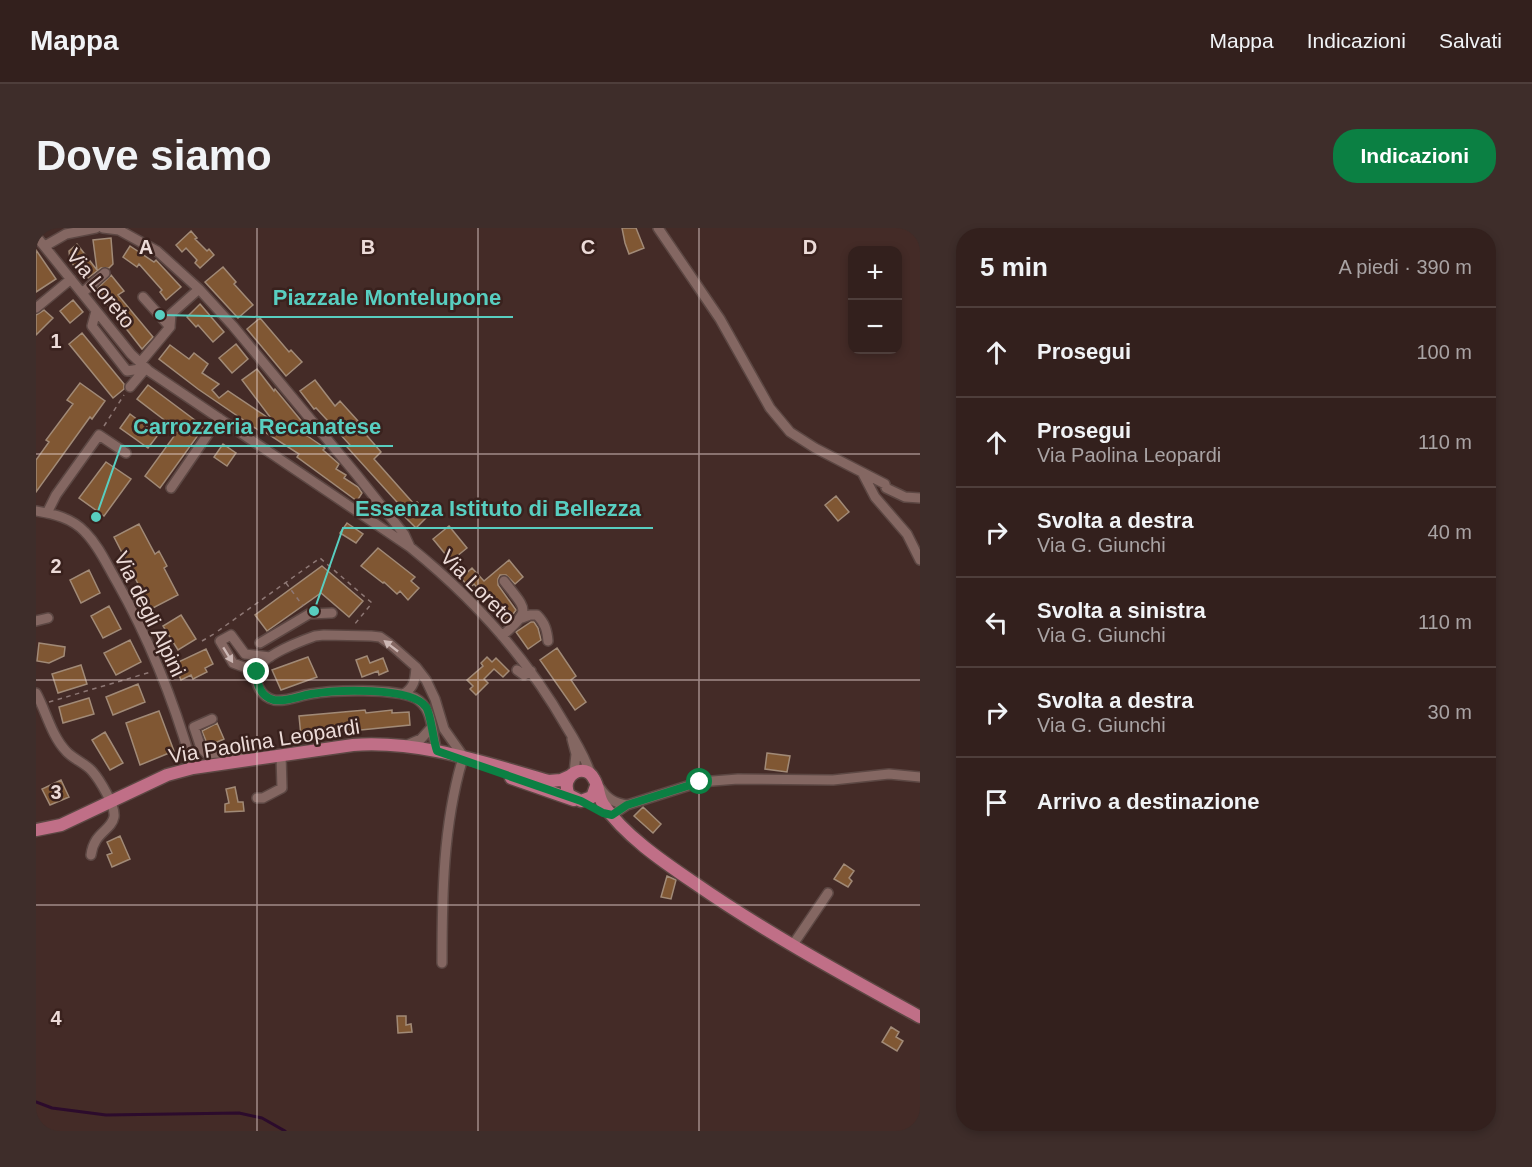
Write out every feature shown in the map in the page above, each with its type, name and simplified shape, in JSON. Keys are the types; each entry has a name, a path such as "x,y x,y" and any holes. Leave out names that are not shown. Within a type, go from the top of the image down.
{"main road":[{"name":"Via Paolina Leopardi","path":"36,830 61,825 151,781 193,768 369,744 407,745 437,751 578,800 603,813 612,815"},
{"name":"Via Paolina Leopardi","path":"463,759 549,781 561,780 572,774"},
{"path":"595,781 592,797 578,800 569,795 567,782 572,774 583,771 595,781 599,796 612,815 641,843 675,870 746,919 920,1017"}],"street":[{"path":"45,246 66,234 96,228"},
{"path":"103,228 119,230 157,251 199,289 233,326 379,503 404,534 410,547"},
{"path":"658,228 720,319 770,408 790,432 814,448 885,484 886,488 893,493 920,498"},
{"name":"Via Loreto","path":"36,236 143,365 410,547 443,573 473,602 531,671 552,700 579,745 595,781"},
{"path":"82,293 105,273"},
{"path":"36,308 71,279"},
{"path":"130,387 170,327 171,314 199,289"},
{"path":"143,297 170,327"},
{"path":"99,314 92,326 127,371 143,365"},
{"path":"171,488 219,418"},
{"path":"47,513 56,495 99,435 126,453"},
{"path":"863,474 875,497 907,534 920,560"},
{"path":"374,523 379,503"},
{"name":"Via degli Alpini","path":"36,511 68,519 85,532 100,552 138,620 161,669 193,768"},
{"path":"504,581 523,606 522,618"},
{"path":"260,643 309,614 332,613"},
{"path":"502,636 522,618 537,615 547,630 548,641"},
{"path":"36,621 48,618"},
{"path":"437,751 430,715 425,705 416,699 404,694 335,691 273,700 264,695 259,687 257,672 260,665 270,657 315,636 324,634 371,636 380,637 390,644 416,667 426,680 435,699 444,729 463,759 454,786 448,824 442,963"},
{"path":"257,672 233,663 220,641 231,635 245,654 270,657"},
{"path":"404,694 412,688 416,667"},
{"path":"517,670 524,675 531,671"},
{"path":"36,693 59,742 67,753 92,770 111,801 114,818 96,838 92,845 91,855"},
{"path":"212,719 194,727 201,748 207,754 235,753 249,760"},
{"path":"407,745 421,739 431,728"},
{"path":"437,751 444,737 444,729"},
{"name":"Via Loreto","path":"571,734 576,754 572,774"},
{"path":"257,798 263,798 282,788 281,755"},
{"path":"612,815 627,805 700,782 738,779 833,780 889,774 920,777"},
{"path":"595,781 608,798 616,803 627,805"},
{"path":"792,946 828,893"}],"path":[{"path":"99,314 117,303"},
{"path":"99,435 130,387"},
{"path":"202,641 320,558 372,603 358,620"},
{"path":"286,583 309,614"},
{"path":"43,704 161,669"}],"building":[{"path":"622,228 636,228 644,248 629,254"},
{"path":"191,231 197,238 195,239 214,255 200,268 195,263 197,260 186,248 182,252 176,245"},
{"path":"111,238 113,264 109,268 101,268 88,278 80,275 70,260 69,251 77,244 97,270 93,240"},
{"path":"130,246 154,262 156,260 181,287 166,300 160,292 162,290 139,264 137,267 123,257"},
{"path":"36,250 56,279 36,292"},
{"path":"223,267 236,282 234,284 253,305 238,318 205,282"},
{"path":"111,275 124,291 118,295 153,337 142,349 96,290"},
{"path":"73,300 83,312 70,323 60,311"},
{"path":"200,304 224,332 213,342 198,325 196,327 187,317"},
{"path":"44,310 53,318 36,335 36,315"},
{"path":"260,318 289,352 291,350 302,362 286,376 247,329"},
{"path":"82,333 124,384 124,389 113,398 69,344"},
{"path":"236,344 248,359 232,373 219,358"},
{"path":"170,345 189,359 194,353 208,364 202,373 219,384 212,390 219,398 228,391 273,421 242,380 257,369 308,429 303,433 325,448 323,450 339,464 336,469 346,475 344,478 358,487 362,493 357,501 297,457 299,454 265,432 264,434 159,359"},
{"path":"315,380 335,406 340,401 358,421 356,423 381,452 374,459 414,504 417,502 429,515 416,528 403,515 406,512 347,447 350,445 316,408 314,409 300,391"},
{"path":"80,383 105,401 92,419 90,417 36,492 36,460 49,442 46,440 73,404 67,400"},
{"path":"148,385 204,427 160,488 145,476 180,428 169,420 167,422 137,399"},
{"path":"130,414 158,435 148,448 120,428"},
{"path":"223,444 236,453 227,466 214,457"},
{"path":"106,462 131,479 104,516 79,498"},
{"path":"836,496 849,512 838,521 825,505"},
{"path":"347,523 363,534 356,543 340,533"},
{"path":"139,524 155,554 159,551 167,566 164,568 178,595 151,609 114,537"},
{"path":"449,526 467,548 451,561 433,539"},
{"path":"378,548 415,577 411,581 419,588 408,600 400,591 397,594 361,566"},
{"path":"509,560 523,577 515,584 506,575 500,575 498,579 498,585 516,610 508,621 474,584 470,588 461,578 472,568 484,581"},
{"path":"322,566 363,601 349,617 321,593 267,631 255,615"},
{"path":"89,570 100,593 81,603 70,580"},
{"path":"109,606 121,629 103,638 91,616"},
{"path":"181,615 196,639 178,650 163,626"},
{"path":"534,622 538,628 541,640 528,649 516,632"},
{"path":"130,640 141,662 116,675 104,653"},
{"path":"39,643 65,647 64,656 49,663 37,661"},
{"path":"557,648 576,676 571,680 586,702 575,710 540,660"},
{"path":"206,649 213,664 205,668 207,672 193,679 191,675 181,680 174,664"},
{"path":"367,656 370,663 383,658 388,671 379,675 378,671 362,677 356,660"},
{"path":"308,657 317,677 281,690 272,670"},
{"path":"487,657 492,662 496,658 509,671 503,677 494,669 484,679 488,683 476,695 470,689 473,686 467,680 483,666 481,663"},
{"path":"81,665 87,684 58,693 52,674"},
{"path":"138,684 145,702 113,715 106,697"},
{"path":"89,698 94,714 63,723 59,707"},
{"path":"365,710 366,713 392,710 392,713 409,712 410,725 301,736 299,716"},
{"path":"159,711 174,751 140,765 126,723"},
{"path":"217,723 224,739 208,746 202,731"},
{"path":"105,732 123,763 110,770 92,740"},
{"path":"767,753 790,756 787,772 765,769"},
{"path":"61,780 69,797 50,805 42,789"},
{"path":"235,787 238,802 243,802 244,811 225,812 225,804 229,803 226,789"},
{"path":"643,807 661,824 653,833 634,816"},
{"path":"120,836 130,859 112,867 107,855 112,853 107,842"},
{"path":"844,864 854,871 849,878 852,881 848,887 834,879"},
{"path":"667,876 676,880 671,899 661,897"},
{"path":"397,1016 406,1016 406,1025 411,1024 412,1032 398,1033"},
{"path":"891,1027 899,1032 896,1037 903,1041 897,1051 882,1042"}],"waterway":[{"path":"36,1102 52,1108 106,1115 239,1113 262,1118 285,1131"}],"place":[{"name":"Piazzale Montelupone","path":"160,315"},
{"name":"Carrozzeria Recanatese","path":"96,517"},
{"name":"Essenza Istituto di Bellezza","path":"314,611"}],"route":[{"path":"257,672 259,687 264,695 273,700 335,691 404,694 425,705 430,715 432,738 437,751 581,801 603,813 612,815 627,805 700,782"}]}
